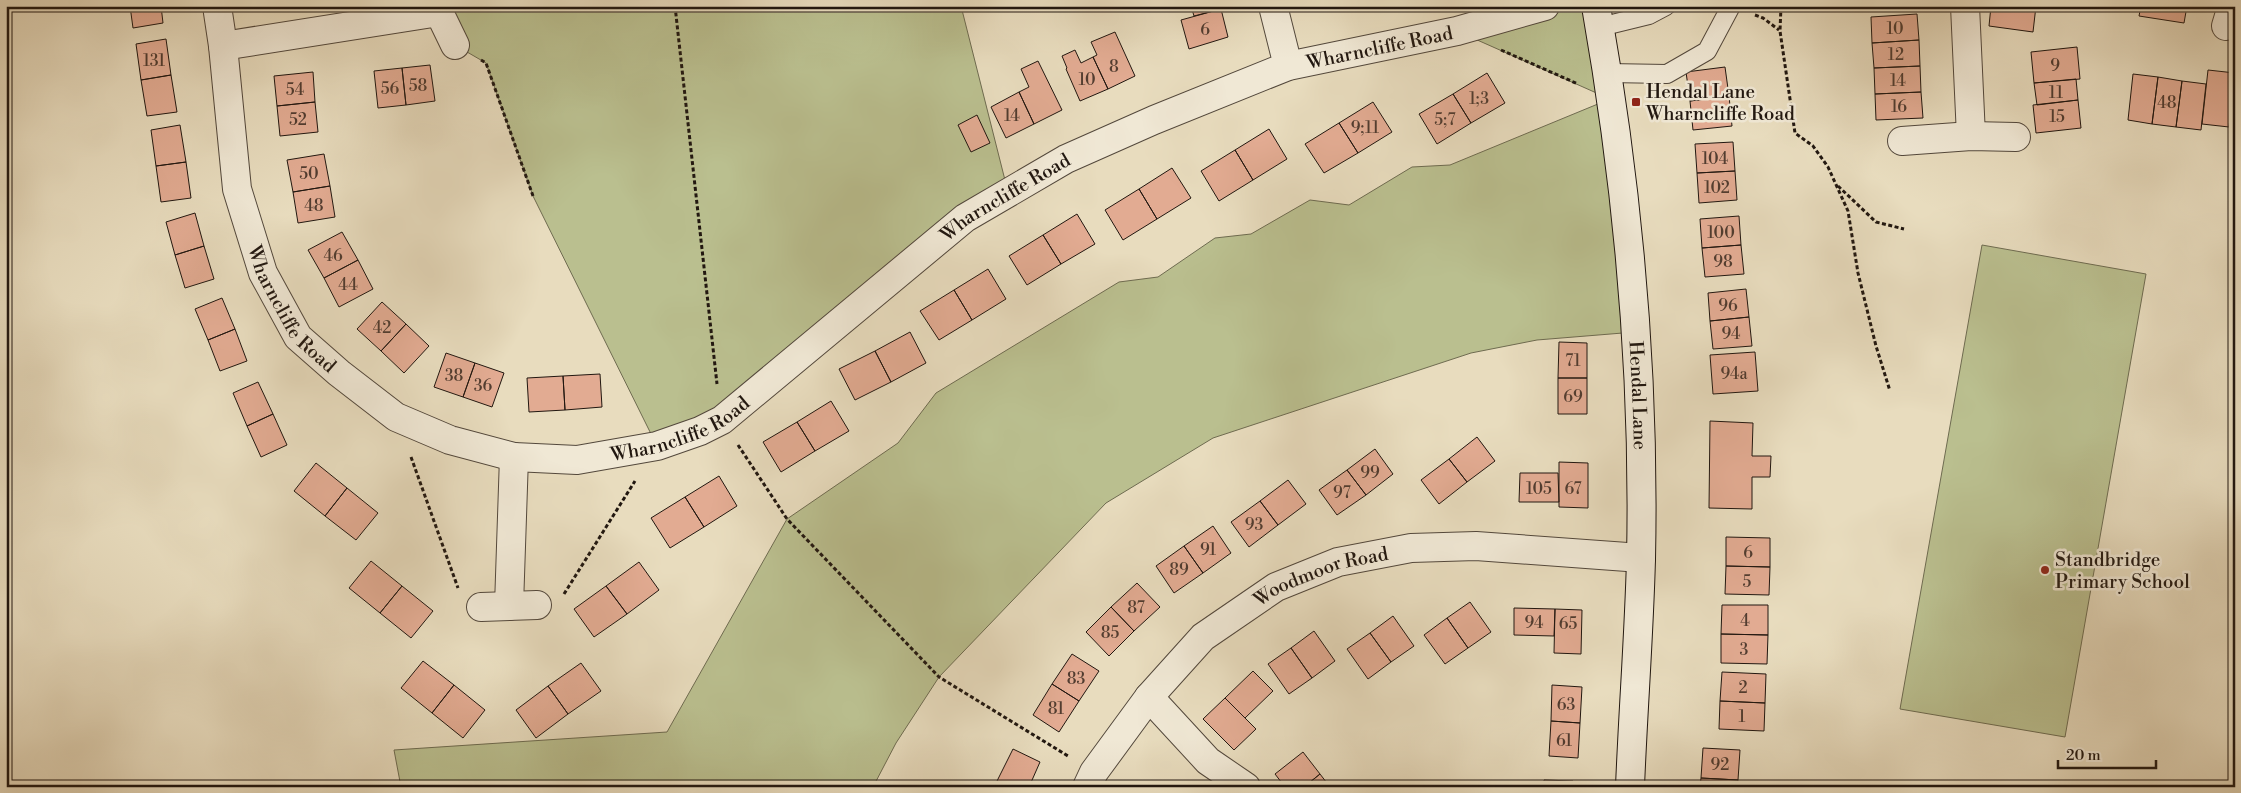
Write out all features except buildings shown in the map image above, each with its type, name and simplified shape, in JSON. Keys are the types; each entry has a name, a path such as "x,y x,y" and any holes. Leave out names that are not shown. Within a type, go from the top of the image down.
{"street":[{"name":"Wharncliffe Road","path":"217,6 223,46 237,189 263,272 298,337 339,373 396,417 450,440 514,457 577,460 657,446 700,431 722,420 964,218 1066,159 1154,120 1288,66 1456,31 1545,6"},
{"path":"1273,6 1288,66"},
{"path":"1965,6 1971,136"},
{"path":"223,46 439,12 455,45"},
{"name":"Hendal Lane","path":"1598,17 1610,86 1625,211 1639,394 1641,558 1630,787"},
{"path":"1902,141 1971,136 2016,136"},
{"path":"509,606 514,457"},
{"name":"Woodmoor Road","path":"1090,779 1149,697 1203,638 1276,587 1338,562 1411,548 1476,546 1641,558"},
{"path":"481,607 537,605"},
{"path":"1149,697 1208,761 1246,787"}],"lane":[{"path":"1598,17 1649,14 1666,6"},
{"path":"1610,86 1667,74 1707,51 1740,9"}],"path":[{"path":"674,6 722,420 787,520 939,678 1090,779"},
{"path":"1780,6 1780,30 1795,133 1813,146 1828,167 1848,211 1858,273 1876,346 1890,391"},
{"path":"1740,9 1763,18 1780,30"},
{"path":"1456,31 1610,86"},
{"path":"455,45 486,63 534,196"},
{"path":"1836,185 1876,222 1904,230"}],"green space":[{"path":"438,6 961,6 1008,192 807,348 657,446 533,196 486,63 455,45"},
{"path":"1545,6 1596,6 1609,87 1620,168 1635,332 1537,340 1471,353 1213,438 1106,503 939,677 896,743 873,787 401,787 394,750 667,732 787,519 898,443 936,393 1119,282 1158,277 1215,238 1251,234 1310,200 1349,205 1412,167 1450,165 1610,99 1457,31"},
{"path":"1982,245 2146,274 2065,737 1900,709"}],"place":[{"name":"Hendal Lane Wharncliffe Road","path":"1636,102"},
{"name":"Standbridge Primary School","path":"2045,570"}]}
